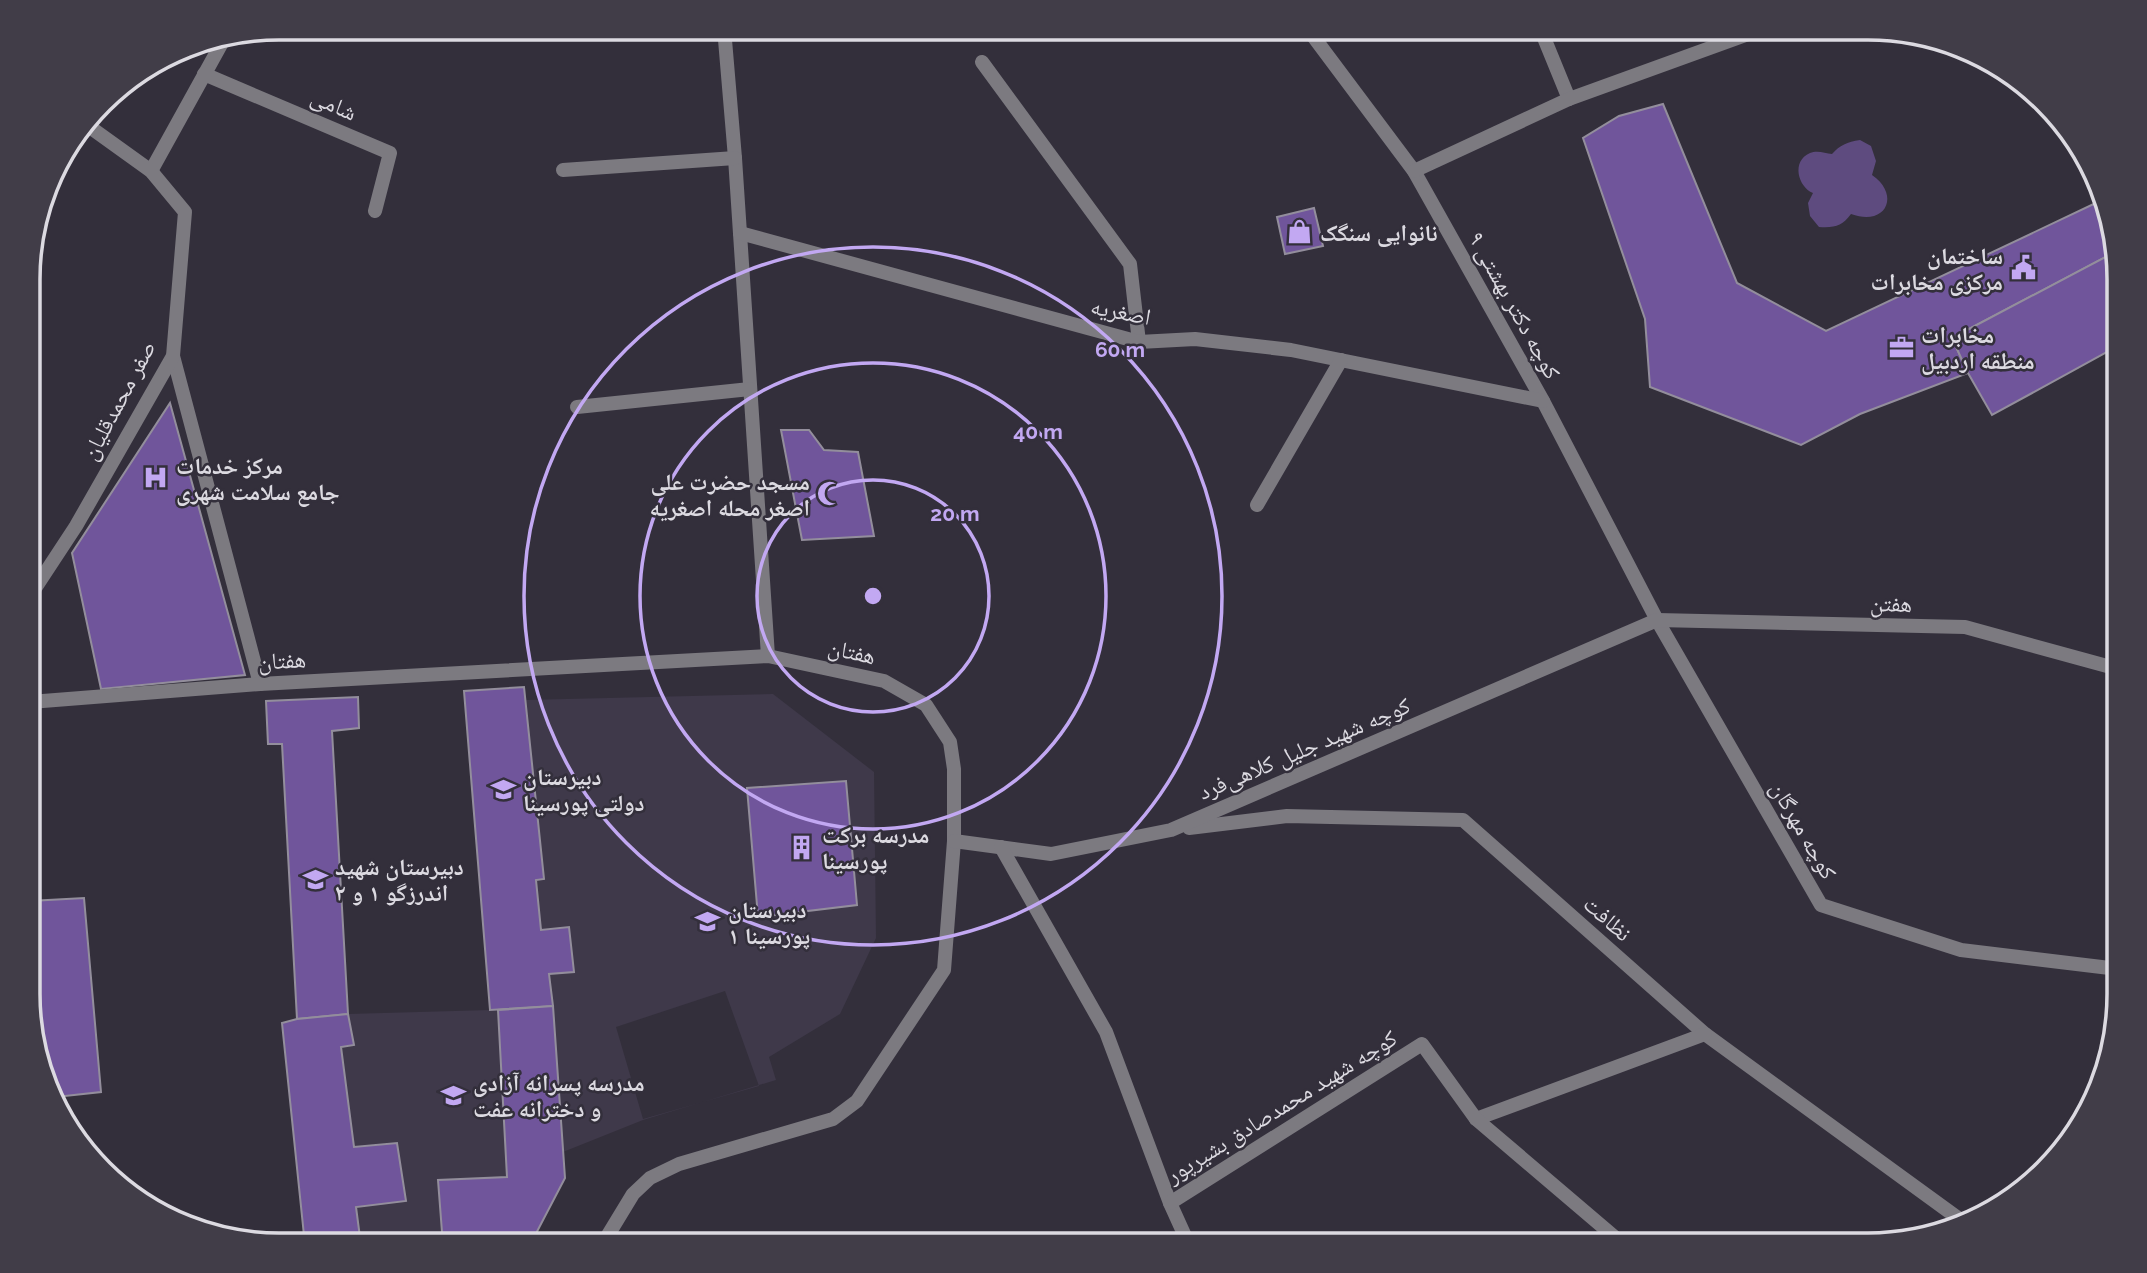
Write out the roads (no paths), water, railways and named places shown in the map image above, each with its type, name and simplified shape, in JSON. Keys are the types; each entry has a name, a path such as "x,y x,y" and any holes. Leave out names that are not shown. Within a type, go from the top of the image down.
{"street":[{"name":"کوچه دکتر بهشتی ۹","path":"1316,40 1414,171 1543,401 1657,621"},
{"path":"1545,40 1569,99"},
{"path":"1414,171 1569,99 1732,40"},
{"path":"724,41 735,158 768,656"},
{"path":"151,171 219,49"},
{"path":"982,62 1130,264 1139,342"},
{"name":"شامی","path":"204,74 390,153 375,211"},
{"name":"صفر محمدقلیان","path":"40,581 76,526 173,356 185,212 151,171 93,129"},
{"path":"563,170 735,158"},
{"name":"اصغریه","path":"740,233 1139,342 1195,339 1291,350 1543,401"},
{"path":"173,356 260,684"},
{"path":"1258,505 1341,360"},
{"path":"576,407 750,388"},
{"name":"هفتن","path":"1657,621 1965,627 2106,666"},
{"name":"کوچه شهید جلیل کلاهی‌فرد","path":"954,841 1051,853 1171,831 1657,621"},
{"name":"کوچه مهرگان","path":"1657,621 1821,905 1961,950 2106,967"},
{"name":"هفتان","path":"40,701 260,684 768,656 884,681 926,705 950,741 954,769 954,841 944,970 857,1101 833,1119 679,1164 650,1178 633,1194 609,1233"},
{"name":"نظافت","path":"1171,831 1287,816 1463,820 1705,1034 1955,1216"},
{"path":"1001,847 1106,1032 1183,1232"},
{"path":"1476,1119 1705,1034"},
{"name":"کوچه شهید محمدصادق بشیرپور","path":"1170,1203 1422,1044 1476,1119 1609,1232"}],"place":[{"name":"نانوایی سنگک","path":"1300,232"},
{"name":"ساختمان مرکزی مخابرات","path":"2023,268"},
{"name":"مخابرات منطقه اردبیل","path":"1901,347"},
{"name":"مرکز خدمات جامع سلامت شهری","path":"156,478"},
{"name":"مسجد حضرت علی اصغر محله اصغریه","path":"830,494"},
{"name":"دبیرستان دولتی پورسینا","path":"503,789"},
{"name":"مدرسه برکت پورسینا","path":"802,847"},
{"name":"دبیرستان شهید اندرزگو ۱ و ۲","path":"315,879"},
{"name":"دبیرستان پورسینا ۱","path":"708,922"},
{"name":"مدرسه پسرانه آزادی و دخترانه عفت","path":"453,1095"}]}
